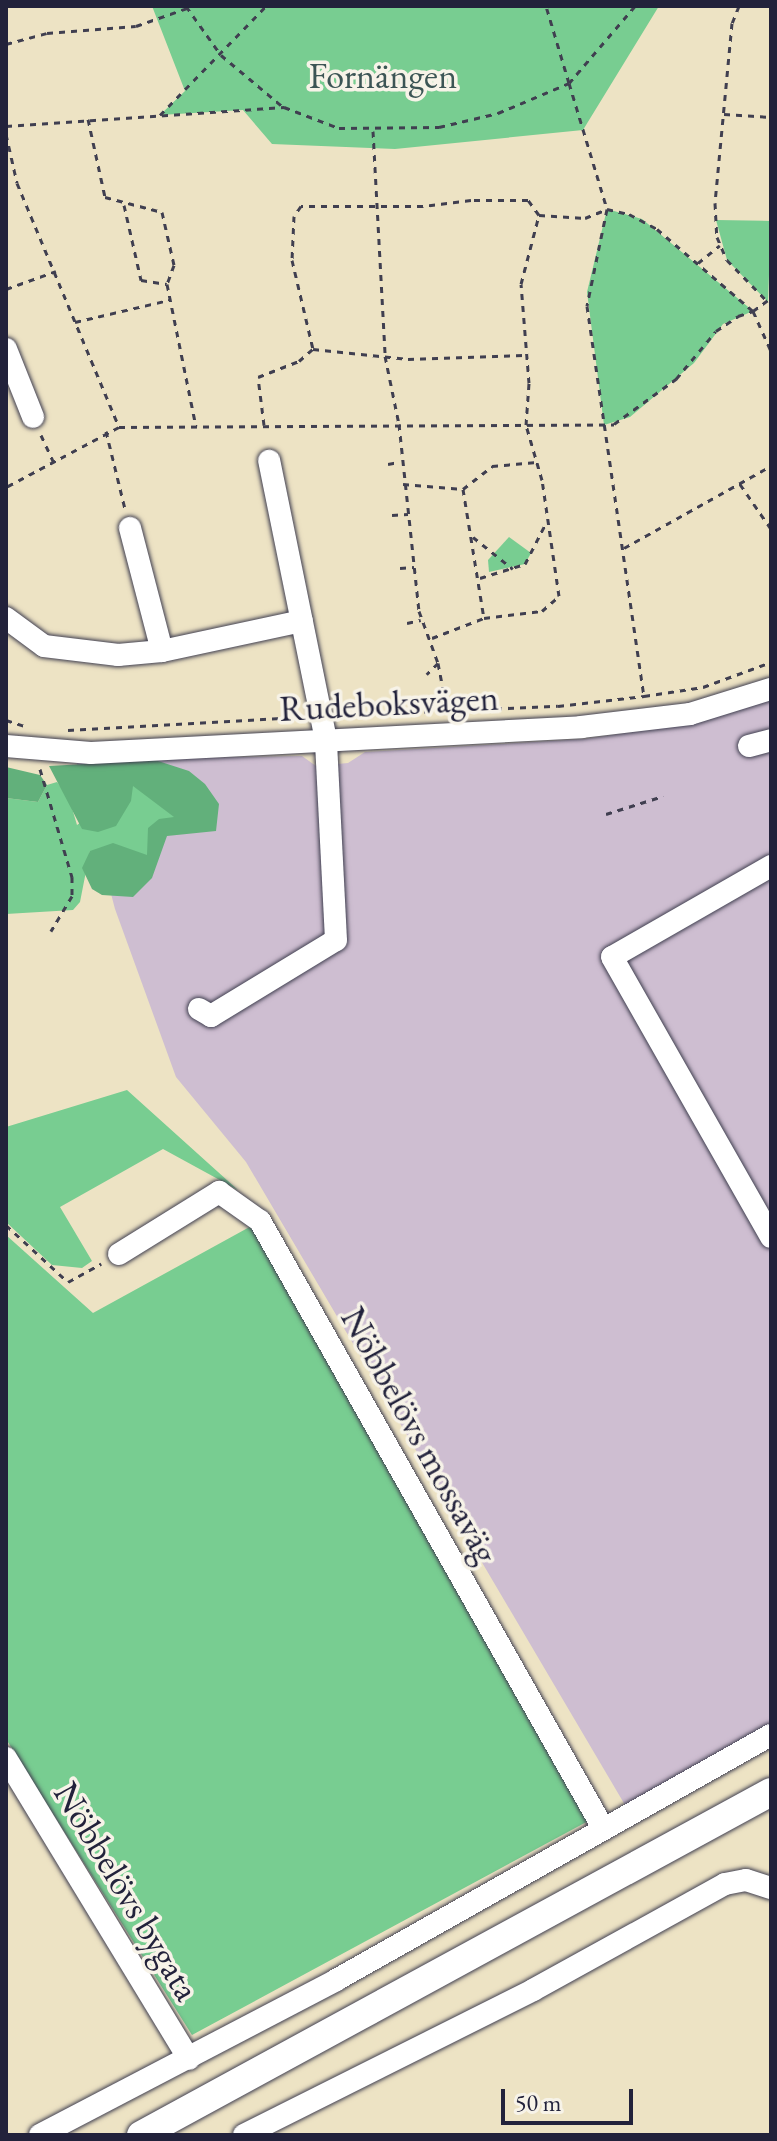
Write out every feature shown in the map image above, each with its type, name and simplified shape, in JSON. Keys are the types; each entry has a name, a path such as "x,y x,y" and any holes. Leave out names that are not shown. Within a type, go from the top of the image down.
{"main road":[{"path":"141,2135 771,1792"},
{"path":"175,2135 771,1810"}],"street":[{"path":"6,349 33,417"},
{"path":"199,1009 211,1016 336,940 326,740 269,461"},
{"path":"130,528 162,651"},
{"path":"7,616 32,641 61,651 162,651 302,621"},
{"name":"Rudeboksvägen","path":"6,746 35,752 91,753 646,721 771,689"},
{"path":"771,866 612,957 771,1237"},
{"name":"Nöbbelövs mossaväg","path":"119,1254 219,1192 260,1221 603,1828"},
{"path":"40,2135 189,2059 771,1735"},
{"name":"Nöbbelövs bygata","path":"6,1758 189,2059"},
{"path":"244,2135 533,1990 725,1884 746,1880 771,1888"}],"path":[{"path":"160,115 266,6"},
{"path":"546,6 607,209 587,292 644,696 703,687 771,662"},
{"path":"6,44 47,33 136,26 186,7 221,55 284,107 319,124 373,131 439,127 498,113 569,83 635,6"},
{"path":"6,487 106,431 119,427 604,425 630,417 694,363 723,324 770,300 748,286 720,245 715,203 732,23 739,6"},
{"path":"6,126 284,107"},
{"path":"724,114 771,117"},
{"path":"88,118 105,197 124,205 152,205 162,212 174,265 167,284 196,426"},
{"path":"373,131 385,356 399,424 399,462 421,620 432,638 447,710"},
{"path":"6,134 17,183 119,427"},
{"path":"313,349 292,260 294,216 301,206 377,203 423,206 528,200 539,215"},
{"path":"124,205 141,280 167,284"},
{"path":"539,215 585,218 607,209 642,219 753,311 771,351"},
{"path":"432,638 484,618 528,615 555,604 559,582 537,462 526,425 521,284 539,215"},
{"path":"698,263 720,245"},
{"path":"6,289 56,271"},
{"path":"75,322 170,300"},
{"path":"264,425 258,377 299,361 313,349 385,356 524,355"},
{"path":"33,417 53,462"},
{"path":"106,431 130,528"},
{"path":"388,464 399,462"},
{"path":"403,484 463,489 492,466 537,462"},
{"path":"624,548 771,466"},
{"path":"740,484 771,529"},
{"path":"463,489 480,578 484,618"},
{"path":"392,515 408,514"},
{"path":"480,578 525,564 546,523"},
{"path":"473,537 513,569"},
{"path":"400,568 414,567"},
{"path":"407,623 421,620"},
{"path":"427,674 438,663"},
{"path":"30,763 44,776 72,877 72,896 51,931"},
{"path":"606,814 663,796"},
{"path":"6,1225 68,1282 119,1254"}],"shaded area":[{"path":"771,699 771,1724 625,1805 246,1162 176,1077 115,909 76,760 302,756 316,766 348,763 365,752 585,739 686,724"}],"green space":[{"name":"Fornängen","path":"152,6 659,6 583,130 395,149 272,144 243,110 160,115 185,91"},
{"path":"607,209 642,219 753,311 723,324 694,363 630,417 604,425 587,292"},
{"path":"716,220 771,221 768,302 727,260"},
{"path":"509,537 531,553 525,564 489,572 488,560"},
{"path":"155,760 189,771 205,784 219,804 216,831 167,836 152,878 133,897 102,895 92,889 82,868 90,851 113,843 147,855 148,828 159,819 174,817 133,786 131,801 116,826 98,832 82,829 49,766"},
{"path":"6,767 40,775 47,785 38,802 6,798"},
{"path":"57,782 69,798 77,825 133,785 175,817 147,856 90,851 80,902 73,910 6,914 6,798 38,802 47,785"},
{"path":"127,1090 238,1190 163,1149 60,1207 92,1261 82,1268 52,1265 6,1222 6,1127"},
{"path":"255,1224 592,1819 192,2035 6,1739 6,1235 93,1313"}]}
